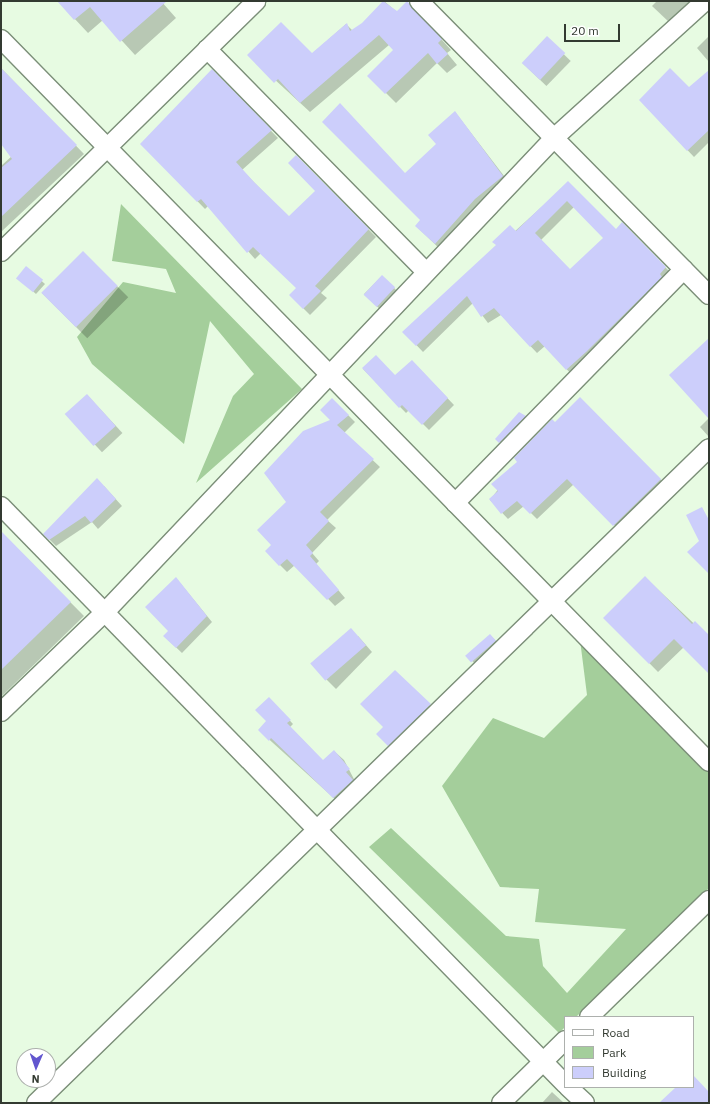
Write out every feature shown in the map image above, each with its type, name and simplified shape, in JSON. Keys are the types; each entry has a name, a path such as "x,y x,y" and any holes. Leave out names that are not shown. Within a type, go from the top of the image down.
{"street":[{"path":"1,252 256,1"},
{"path":"419,1 709,295"},
{"path":"1,712 105,612 554,138 705,1"},
{"path":"1,39 709,762"},
{"path":"207,49 426,272"},
{"path":"455,503 684,269"},
{"path":"36,1103 709,448"},
{"path":"1,506 318,829 564,1083"},
{"path":"590,1016 709,900"},
{"path":"501,1103 564,1041"},
{"path":"569,1088 585,1103"}],"green space":[{"path":"121,204 302,389 196,483 233,396 254,374 210,321 184,444 92,364 77,337 123,282 176,293 166,269 112,261"},
{"path":"579,632 709,759 709,888 577,1016 564,1016 564,1028 559,1033 369,847 391,828 506,936 539,939 543,966 567,993 626,929 535,922 539,889 500,887 442,786 493,718 544,738 587,695"}],"building":[{"path":"57,1 167,1 120,42 90,7 74,20"},
{"path":"383,1 397,11 407,1 442,39 438,43 448,54 437,64 428,53 385,94 367,76 393,50 379,35 300,103 278,79 274,83 247,55 281,22 312,53 347,23 350,31 362,23"},
{"path":"547,36 565,53 540,80 522,63"},
{"path":"1,68 77,145 1,217 1,168 12,159 1,144"},
{"path":"670,68 689,87 709,70 709,130 687,151 639,100"},
{"path":"212,69 272,130 236,162 254,182 289,216 315,191 288,163 296,155 369,229 315,286 321,291 303,309 289,295 296,288 253,247 247,253 201,199 197,202 140,144"},
{"path":"340,103 405,173 436,144 428,135 455,111 503,176 475,199 435,244 415,226 420,220 322,122"},
{"path":"568,181 616,229 622,222 666,267 660,274 662,277 566,370 538,340 530,347 494,308 481,317 467,296 416,346 402,332 496,245 492,242 510,225 516,231","holes":["567,201 603,238 570,269 535,233"]},
{"path":"83,251 118,286 76,327 41,293"},
{"path":"26,266 43,280 33,292 16,278"},
{"path":"382,275 395,287 377,307 364,295"},
{"path":"709,338 709,419 669,375"},
{"path":"376,355 395,375 412,360 448,398 422,425 402,405 399,408 362,368"},
{"path":"87,394 116,426 93,446 65,414"},
{"path":"580,397 661,479 613,526 567,479 530,514 517,501 501,514 489,499 498,491 491,484 517,462 514,458 552,419 555,422"},
{"path":"332,398 349,415 337,425 374,459 320,512 329,521 306,545 313,553 310,556 339,590 327,600 287,559 279,566 265,551 271,545 257,530 286,502 264,473 303,431 330,420 320,410"},
{"path":"519,412 526,416 499,443 495,439"},
{"path":"97,478 116,499 91,523 85,516 49,540 43,534"},
{"path":"702,507 709,520 709,574 687,552 699,541 686,515"},
{"path":"1,531 71,602 1,670"},
{"path":"645,576 692,624 695,621 709,635 709,674 674,639 649,664 603,618"},
{"path":"176,577 207,616 176,648 163,636 168,631 145,607"},
{"path":"351,628 366,645 325,681 310,663"},
{"path":"490,634 496,641 471,662 465,656"},
{"path":"395,670 431,704 388,746 376,734 383,727 360,704"},
{"path":"269,697 291,720 287,723 323,760 334,750 350,769 346,772 353,780 333,798 271,738 269,741 258,730 266,721 255,710"},
{"path":"694,1076 709,1092 709,1103 659,1103 675,1088 694,1088"}]}
